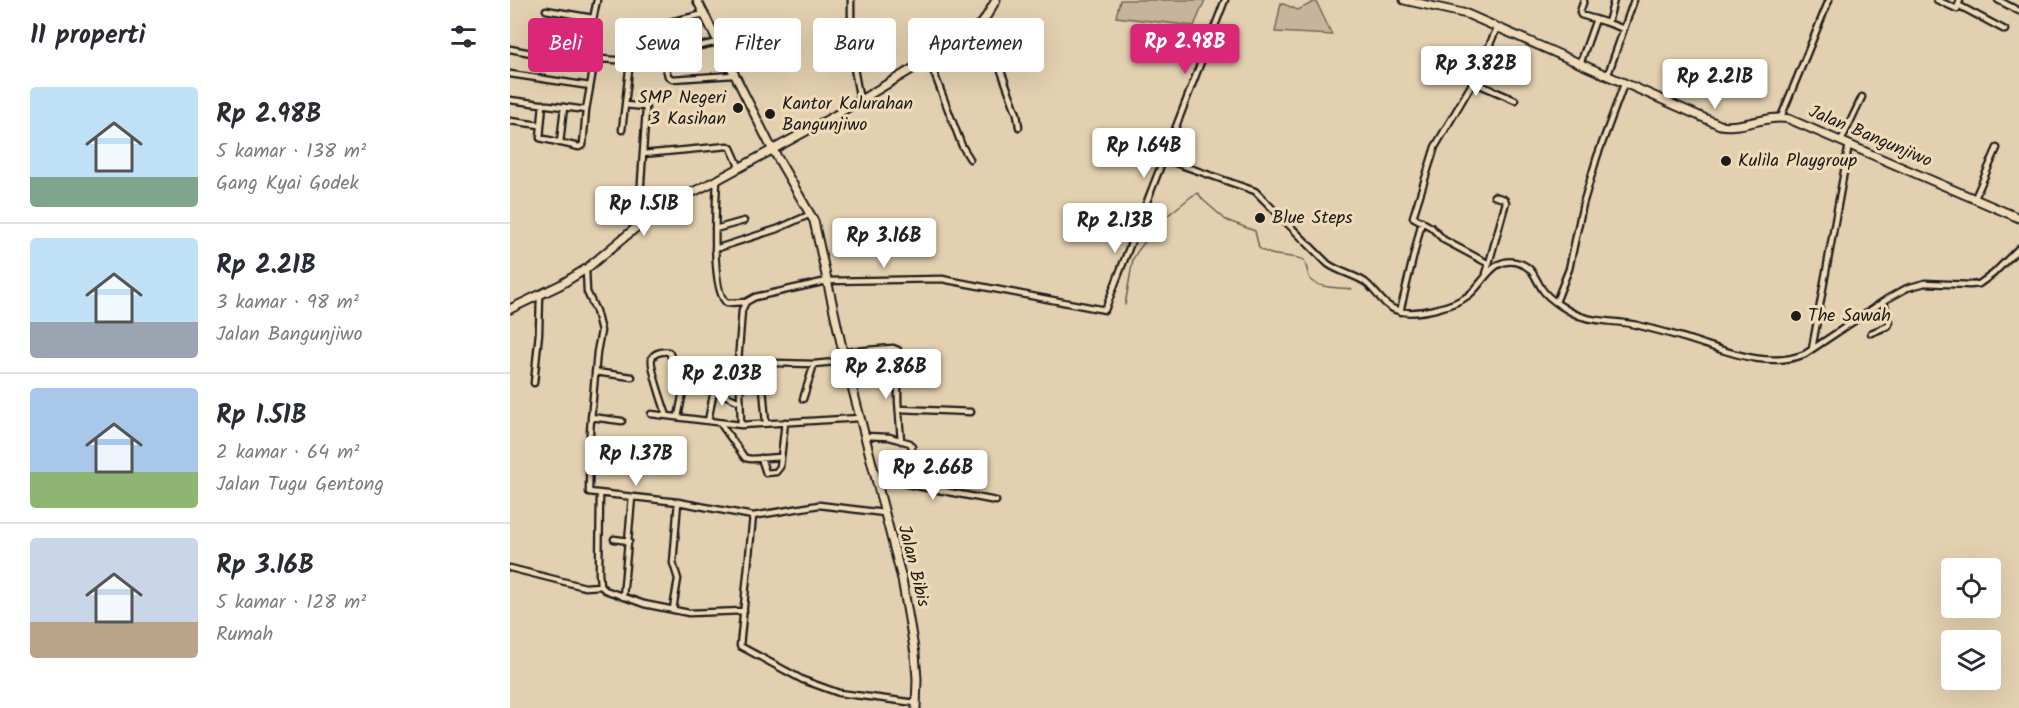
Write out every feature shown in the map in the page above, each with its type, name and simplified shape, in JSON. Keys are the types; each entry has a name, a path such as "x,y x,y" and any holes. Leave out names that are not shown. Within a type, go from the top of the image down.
{"main road":[{"name":"Jalan Bibis","path":"697,0 714,34"},
{"path":"985,18 996,0"},
{"name":"Jalan Bangunjiwo","path":"1404,0 1431,3 1467,14 1720,125 1742,126 1781,117 1845,142 2019,218"},
{"name":"Jalan Bibis","path":"733,72 772,149 814,221 845,361 902,579 911,622 917,679 916,705"},
{"path":"510,309 586,269 638,226 675,201 717,180 909,72"}],"street":[{"path":"546,10 593,18 597,0"},
{"path":"851,0 851,52 860,101"},
{"path":"717,180 715,249 716,269 723,301 732,304 746,302 755,297 827,281 942,279 1105,310 1225,0"},
{"path":"1584,0 1581,14 1624,29"},
{"path":"1608,22 1614,0"},
{"path":"1607,76 1634,0"},
{"path":"1781,117 1829,0"},
{"path":"1937,0 1957,9 1959,3 2005,30"},
{"path":"1998,0 2019,11"},
{"path":"687,18 704,14"},
{"path":"1580,64 1596,19"},
{"path":"1489,264 1444,240 1422,221 1413,217 1435,147 1473,82 1497,28"},
{"path":"510,50 528,53"},
{"path":"543,104 540,138 579,147 583,145 593,72"},
{"path":"621,130 629,72"},
{"path":"667,72 672,79 735,75"},
{"path":"934,72 962,146 970,159"},
{"path":"1001,72 1017,114 1019,127"},
{"path":"510,74 590,86"},
{"path":"1473,82 1515,100"},
{"path":"1556,302 1569,269 1583,204 1597,157 1624,84"},
{"path":"1812,349 1845,142 1862,97"},
{"path":"510,100 586,110"},
{"path":"625,105 645,108 638,226"},
{"path":"561,143 564,107"},
{"path":"510,121 540,125"},
{"path":"643,154 728,146 739,166"},
{"path":"1975,198 1997,148"},
{"path":"1164,159 1255,190 1328,264 1341,273 1366,282 1380,300 1400,312 1418,312 1452,304 1469,296 1486,274 1498,264 1506,261 1527,266 1535,274 1542,290 1556,302 1583,318 1628,323 1760,360 1793,359 1907,288 1925,283 1979,284 1994,274 2019,248"},
{"path":"1486,274 1506,202 1494,196"},
{"path":"715,249 777,229 811,214"},
{"path":"715,228 744,221"},
{"path":"1400,312 1422,221"},
{"path":"586,269 587,292 596,311 601,331 591,417 589,492 678,502 753,516 819,505 884,513"},
{"path":"534,383 540,295"},
{"path":"746,302 742,310 738,362 814,364 845,361"},
{"path":"1871,333 1888,326 1890,322 1884,302"},
{"path":"843,352 893,348 898,350 901,441"},
{"path":"667,416 651,360 653,356 664,351 669,352 684,387"},
{"path":"803,399 814,364"},
{"path":"595,372 632,377"},
{"path":"678,417 684,387 690,379 740,402"},
{"path":"741,424 740,391 742,386 762,387 764,390 766,423"},
{"path":"708,421 714,390"},
{"path":"899,409 971,412"},
{"path":"651,414 741,424 860,418"},
{"path":"591,417 622,421"},
{"path":"761,458 766,472 773,474 780,468 785,422"},
{"path":"720,423 745,458 781,457"},
{"path":"864,436 889,437 910,443 912,447 911,485"},
{"path":"875,478 996,501"},
{"path":"600,494 599,573 601,586 605,590 623,597 689,613 744,611"},
{"path":"623,597 632,497"},
{"path":"673,609 678,579 673,563 678,502"},
{"path":"753,516 739,644 741,647 803,680 839,693 916,705"},
{"path":"614,539 629,541"},
{"path":"510,568 585,587 601,586"}],"shaded area":[{"path":"1120,0 1205,0 1194,26 1116,17"},
{"path":"1316,1 1332,35 1275,32 1281,3 1298,10"}],"waterway":[{"path":"1125,305 1133,259 1137,252 1162,220 1198,193 1226,220 1255,231 1259,248 1275,255 1304,260 1309,277 1313,282 1329,287 1352,289"}],"place":[{"name":"SMP Negeri 3 Kasihan","path":"738,108"},
{"name":"Kantor Kalurahan Bangunjiwo","path":"770,114"},
{"name":"Kulila Playgroup","path":"1726,161"},
{"name":"Blue Steps","path":"1260,218"},
{"name":"The Sawah","path":"1796,316"}]}
